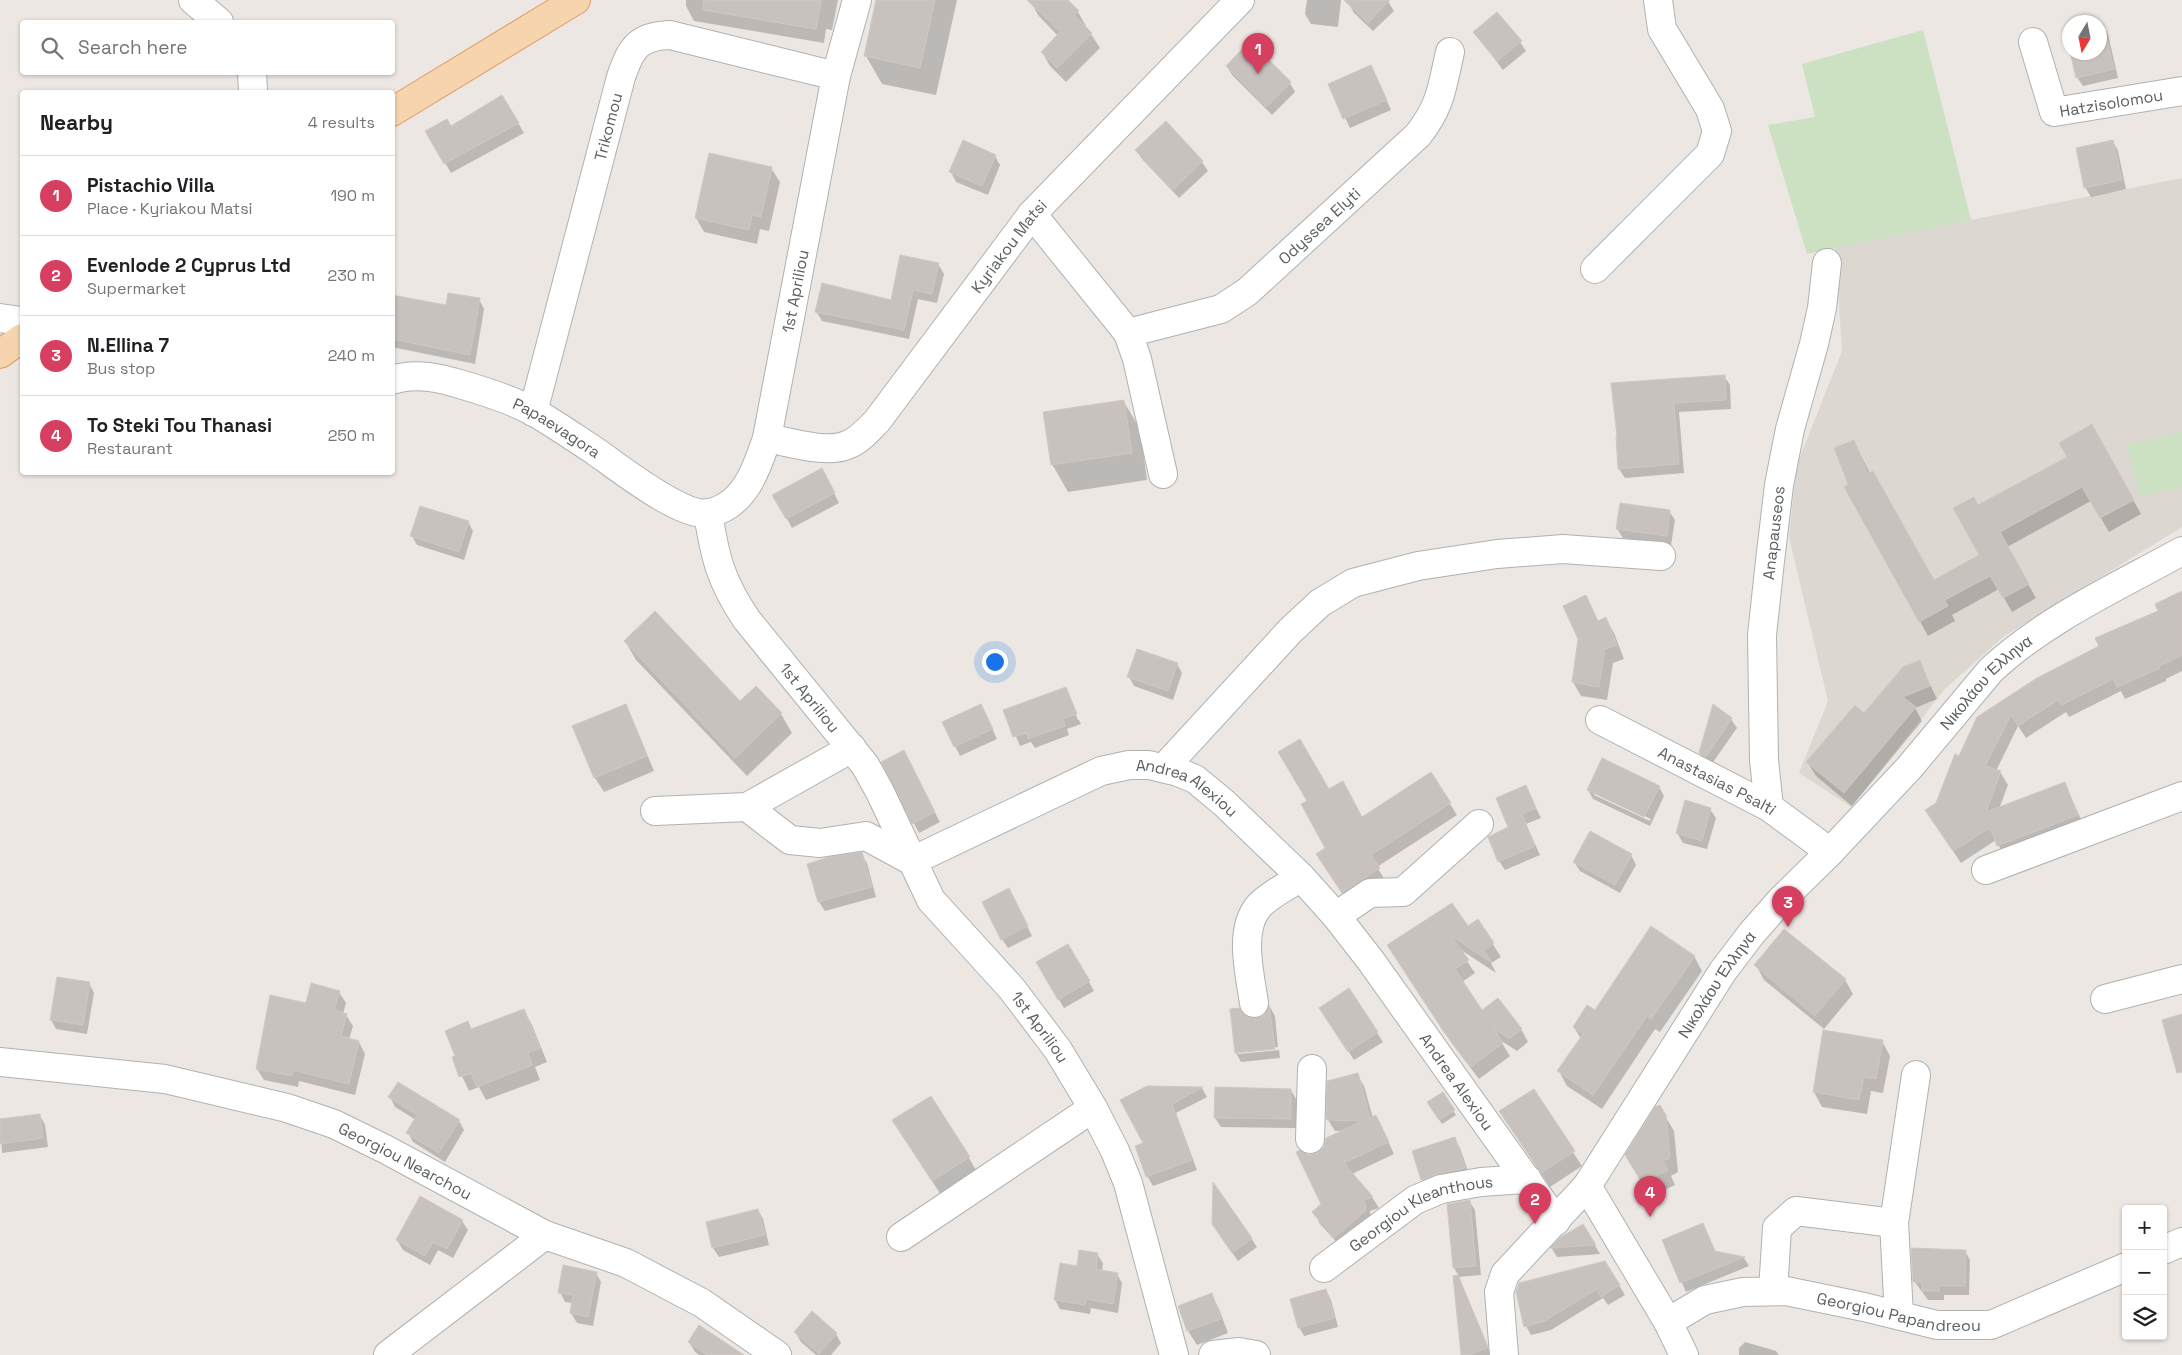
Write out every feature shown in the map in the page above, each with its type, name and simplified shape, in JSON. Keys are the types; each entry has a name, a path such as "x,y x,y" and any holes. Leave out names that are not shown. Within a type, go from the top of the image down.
{"main road":[{"path":"395,110 576,0"},
{"path":"0,354 20,339"}],"street":[{"path":"193,0 217,20"},
{"name":"1st Apriliou","path":"857,0 836,76 767,438 758,466 747,486 735,500 721,509 708,514 714,552 731,596 747,620 865,765 880,792 931,900 1012,990 1058,1050 1093,1108 1115,1151 1128,1183 1174,1355"},
{"name":"Kyriakou Matsi","path":"767,438 826,448 847,446 862,436 877,421 1032,214 1240,0"},
{"path":"1595,269 1710,154 1717,131 1710,109 1662,29 1658,0"},
{"name":"Trikomou","path":"533,412 620,77 628,55 638,44 652,36 670,35 836,76"},
{"name":"Hatzisolomou","path":"2034,42 2054,112 2182,91"},
{"name":"Odyssea Elyti","path":"1128,333 1221,309 1248,292 1418,135 1432,118 1440,96 1450,52"},
{"path":"252,75 253,90"},
{"path":"1032,214 1128,333 1137,360 1163,474"},
{"name":"Anapauseos","path":"1769,807 1763,732 1762,635 1779,485 1790,429 1822,308 1827,263"},
{"path":"0,318 20,321"},
{"name":"Papaevagora","path":"395,379 409,375 423,376 452,382 504,398 533,412 672,503 708,514"},
{"path":"1164,768 1290,631 1320,603 1353,583 1418,566 1497,554 1563,549 1662,556"},
{"name":"Νικολάου Έλληνα","path":"1504,1355 1499,1301 1500,1283 1505,1274 1587,1186 1723,971 1781,900 1830,852 1909,768 1991,670 2017,646 2059,619 2182,551"},
{"name":"Anastasias Psalti","path":"1600,720 1769,807 1830,852"},
{"path":"655,811 747,807 852,748"},
{"name":"Andrea Alexiou","path":"912,861 1101,771 1129,765 1149,765 1195,779 1224,803 1301,877 1336,916 1372,961 1556,1221"},
{"path":"1986,870 2182,796"},
{"path":"747,807 790,840 820,843 866,836 912,861"},
{"path":"1336,916 1370,893 1403,892 1479,824"},
{"path":"1254,1003 1246,953 1251,917 1261,904 1301,877"},
{"path":"2105,999 2182,979"},
{"name":"Georgiou Nearchou","path":"0,1062 165,1079 287,1108 334,1124 545,1234 626,1263 702,1303 777,1355"},
{"path":"1310,1139 1312,1069"},
{"path":"1899,1315 1894,1223 1916,1075"},
{"path":"901,1237 1093,1108"},
{"name":"Georgiou Kleanthous","path":"1324,1268 1415,1200 1441,1189 1481,1182 1527,1178"},
{"path":"1587,1186 1668,1322 1684,1355"},
{"path":"1773,1291 1777,1228 1796,1211 1894,1223"},
{"path":"388,1355 545,1234"},
{"path":"2167,1248 2182,1242"},
{"name":"Georgiou Papandreou","path":"1668,1322 1705,1300 1743,1292 1786,1291 1937,1324 1991,1325 2122,1268"},
{"path":"1213,1355 1239,1352 1256,1355"}],"shaded area":[{"path":"2182,178 2182,527 2003,637 1945,689 1851,807 1799,773 1828,701 1789,537 1796,467 1842,351 1835,247"}],"green space":[{"path":"1923,30 1971,220 1807,254 1768,125 1815,117 1802,64"},
{"path":"2182,432 2182,487 2140,497 2127,445"}],"building":[{"path":"704,0 821,0 816,29 703,10"},
{"path":"876,0 935,0 920,68 864,56"},
{"path":"1027,0 1068,0 1079,11 1074,15 1092,33 1057,68 1041,52 1060,32"},
{"path":"1344,0 1390,0 1368,23"},
{"path":"1497,12 1522,41 1497,61 1473,32"},
{"path":"2107,40 2114,69 2076,78 2072,60 2107,60"},
{"path":"1250,41 1291,82 1266,107 1226,66"},
{"path":"1371,65 1387,100 1343,119 1328,84"},
{"path":"502,95 519,123 444,164 425,131 447,119 451,126"},
{"path":"1166,121 1203,161 1173,190 1135,150"},
{"path":"963,140 996,155 982,186 949,172"},
{"path":"2113,140 2122,180 2084,188 2076,148"},
{"path":"709,153 772,167 761,217 752,215 749,230 695,218"},
{"path":"900,255 939,263 932,294 913,290 904,330 815,312 822,283 891,300"},
{"path":"448,293 480,298 470,355 395,340 395,296 446,305"},
{"path":"1725,375 1726,400 1674,403 1679,464 1618,469 1617,436 1611,383"},
{"path":"1124,400 1132,453 1051,465 1043,412"},
{"path":"2092,424 2134,500 2100,518 2082,487 2000,532 2029,584 2003,598 1990,576 1945,600 1948,606 1919,622 1844,487 1848,484 1834,448 1854,440 1868,474 1873,471 1934,580 1979,555 1953,508 1974,497 1978,505 2067,457 2059,443"},
{"path":"822,468 835,493 786,519 772,495"},
{"path":"1620,503 1670,510 1667,536 1616,529"},
{"path":"420,506 469,521 459,552 410,536"},
{"path":"2182,591 2182,655 2159,666 2160,668 2117,687 2113,679 2061,705 2058,700 2018,726 2011,715 1985,766 2001,771 1986,812 2065,782 2078,815 1997,846 1990,828 1953,851 1925,810 1936,803 1955,754 1959,756 1977,717 2037,678 2099,646 2095,638 2158,611 2155,604"},
{"path":"1586,595 1598,621 1606,617 1617,645 1605,649 1599,687 1572,682 1578,639 1563,606"},
{"path":"655,611 740,701 756,686 782,713 735,758 624,641"},
{"path":"1137,649 1178,663 1168,691 1127,677"},
{"path":"1920,660 1930,686 1903,697 1916,707 1844,793 1806,762 1855,705 1864,713 1903,667"},
{"path":"1066,687 1077,714 1063,719 1065,726 1028,739 1026,733 1013,737 1003,710"},
{"path":"626,704 647,756 594,778 572,726"},
{"path":"981,704 993,729 954,747 942,722"},
{"path":"1713,704 1732,718 1706,757 1699,753"},
{"path":"1300,739 1329,789 1343,781 1362,817 1431,772 1451,803 1371,855 1380,868 1342,893 1316,854 1325,848 1301,804 1307,801 1278,752"},
{"path":"904,750 935,812 912,824 881,762"},
{"path":"1602,758 1660,786 1644,817 1587,790"},
{"path":"1526,785 1536,808 1522,814 1535,846 1498,862 1488,837 1508,827 1496,798"},
{"path":"1685,800 1711,808 1702,841 1676,833"},
{"path":"1590,831 1632,854 1615,885 1573,862"},
{"path":"862,852 872,887 818,902 807,864 829,857"},
{"path":"1009,888 1028,926 1001,940 982,902"},
{"path":"1452,903 1468,926 1478,919 1494,943 1484,950 1492,963 1450,935 1469,960 1455,969 1482,1010 1498,998 1522,1029 1509,1039 1494,1028 1503,1043 1471,1067 1444,1032 1387,945"},
{"path":"1651,926 1695,956 1651,1019 1647,1016 1593,1095 1557,1071 1583,1034 1573,1027 1587,1005 1595,1010"},
{"path":"1784,929 1846,979 1815,1016 1754,965"},
{"path":"1068,944 1090,981 1058,1000 1036,962"},
{"path":"57,977 90,982 83,1025 50,1020"},
{"path":"311,983 340,991 334,1010 347,1014 341,1036 359,1041 349,1084 293,1070 292,1076 256,1069 270,995 306,1003"},
{"path":"1349,988 1378,1032 1348,1052 1319,1008"},
{"path":"1269,1005 1275,1049 1235,1053 1230,1009 1240,1008 1248,1017 1256,1018 1264,1015"},
{"path":"524,1009 540,1048 528,1053 532,1065 477,1087 471,1073 459,1077 452,1057 455,1056 445,1031 468,1021 471,1029"},
{"path":"2182,1014 2182,1072 2177,1073 2162,1020"},
{"path":"1823,1030 1883,1040 1876,1079 1864,1077 1859,1100 1813,1092"},
{"path":"1358,1073 1370,1118 1376,1115 1389,1142 1344,1163 1373,1197 1364,1200 1366,1210 1334,1238 1312,1212 1321,1204 1296,1152 1300,1150 1309,1155 1317,1153 1324,1147 1326,1138 1363,1121 1327,1120 1326,1117 1327,1081"},
{"path":"398,1082 460,1120 439,1153 406,1133 417,1115 388,1097"},
{"path":"1147,1086 1203,1087 1172,1104 1192,1160 1146,1177 1135,1146 1143,1143 1120,1100"},
{"path":"1215,1087 1291,1089 1291,1119 1214,1118"},
{"path":"1534,1089 1575,1151 1541,1173 1499,1111"},
{"path":"1443,1092 1455,1110 1439,1120 1427,1102"},
{"path":"931,1096 970,1157 932,1181 892,1120"},
{"path":"1660,1105 1666,1115 1670,1158 1663,1161 1668,1170 1642,1183 1625,1155 1655,1107"},
{"path":"40,1114 43,1138 0,1144 0,1119"},
{"path":"1455,1137 1465,1168 1421,1180 1412,1151"},
{"path":"1213,1182 1252,1238 1232,1253 1212,1224"},
{"path":"420,1196 463,1220 447,1249 433,1242 425,1256 396,1240"},
{"path":"1470,1200 1476,1266 1453,1268 1447,1204"},
{"path":"758,1209 765,1235 712,1248 706,1222"},
{"path":"1703,1223 1715,1251 1745,1257 1680,1283 1662,1240"},
{"path":"1583,1224 1596,1245 1550,1248 1561,1237"},
{"path":"1911,1248 1966,1250 1965,1286 1939,1286 1939,1291 1922,1291 1922,1282 1913,1282"},
{"path":"1079,1250 1098,1253 1096,1269 1118,1273 1113,1304 1086,1299 1085,1305 1054,1300 1060,1263 1077,1266"},
{"path":"1605,1261 1620,1285 1601,1297 1597,1289 1545,1321 1524,1327 1516,1292 1519,1283"},
{"path":"563,1265 597,1272 588,1317 570,1313 573,1295 558,1293"},
{"path":"1458,1275 1488,1347 1470,1355 1461,1355 1453,1276"},
{"path":"1326,1289 1334,1318 1298,1328 1290,1299"},
{"path":"1212,1293 1221,1319 1187,1331 1178,1306"},
{"path":"812,1311 837,1333 819,1354 794,1332"},
{"path":"699,1325 744,1355 707,1355 688,1342"}],"place":[{"name":"Pistachio Villa","path":"1258,74"},
{"name":"N.Ellina 7","path":"1788,927"},
{"name":"To Steki Tou Thanasi","path":"1650,1217"},
{"name":"Evenlode 2 Cyprus Ltd","path":"1535,1224"}]}
